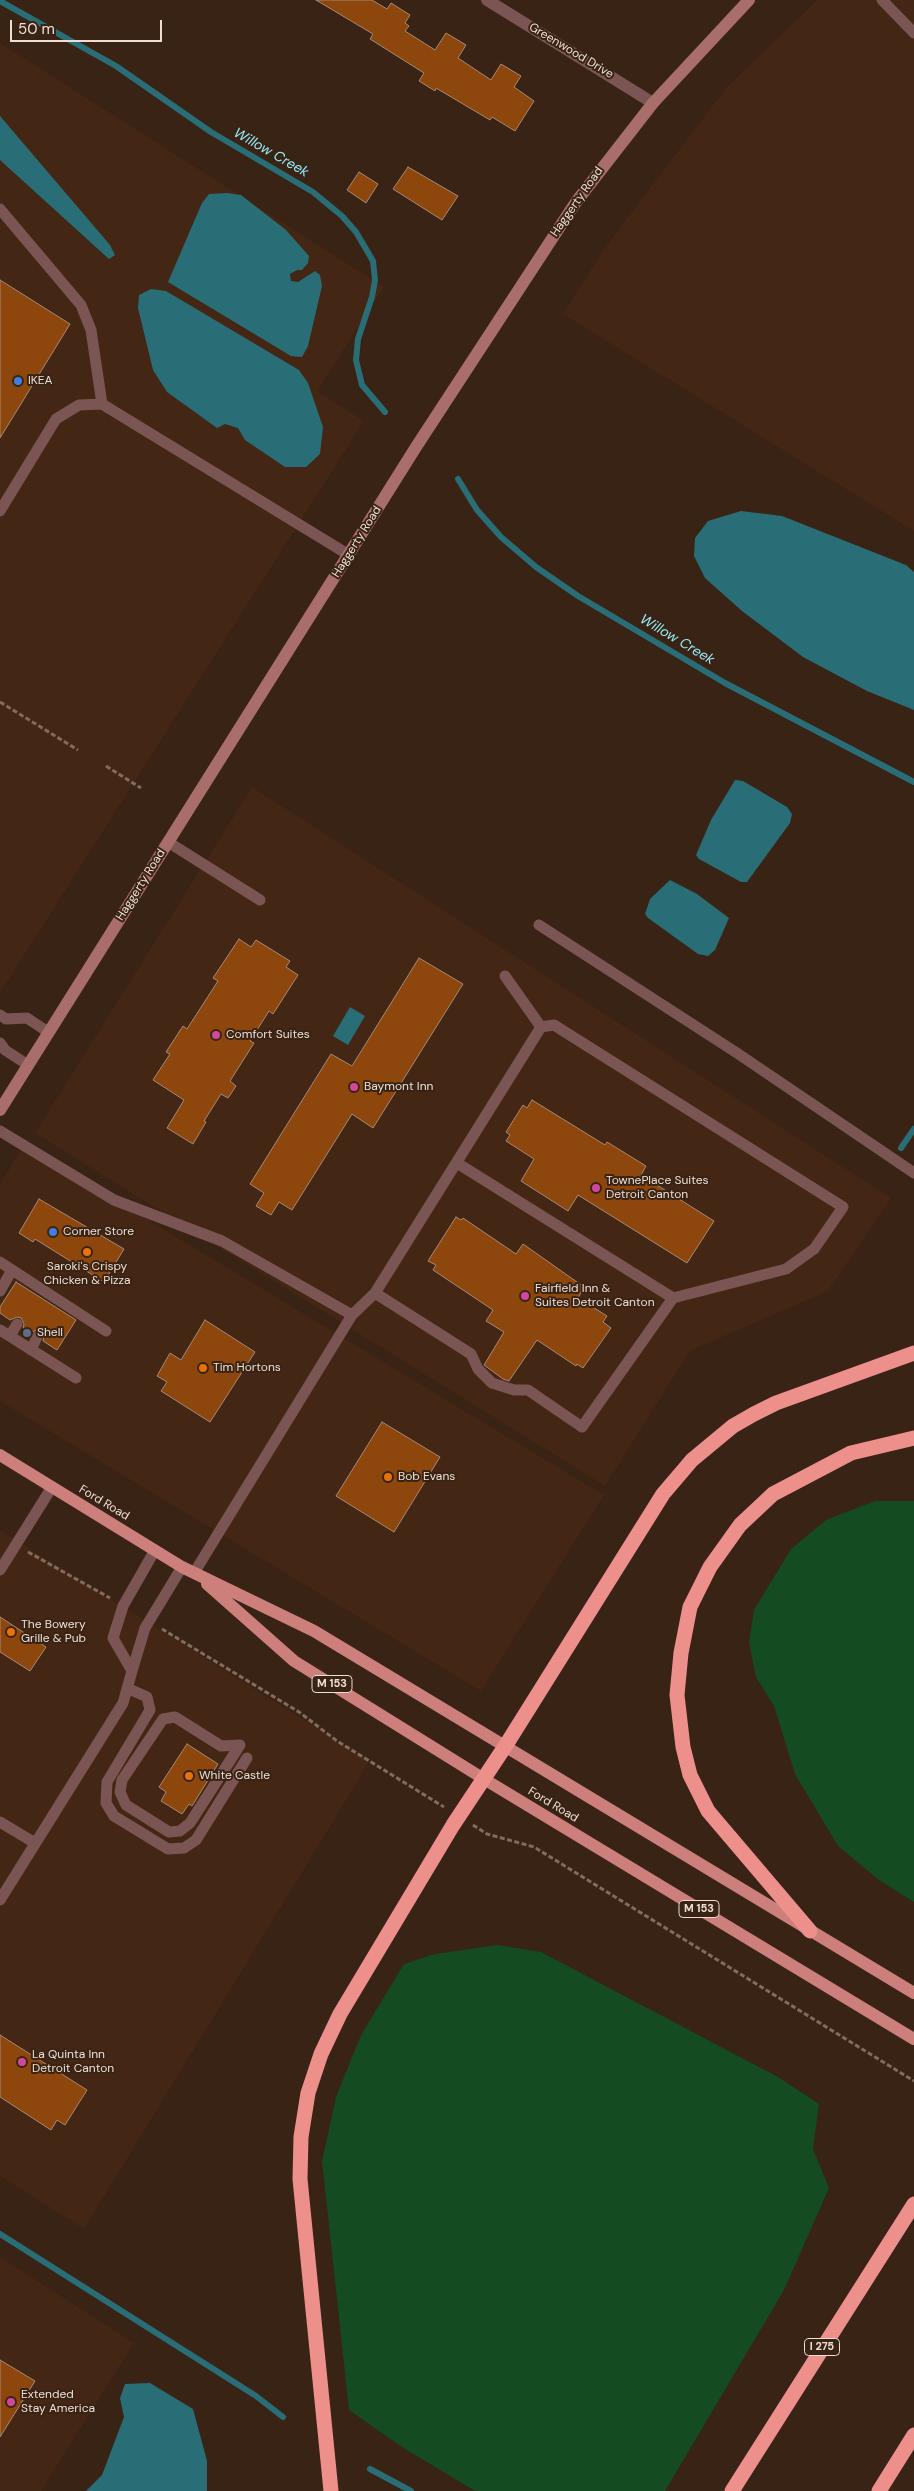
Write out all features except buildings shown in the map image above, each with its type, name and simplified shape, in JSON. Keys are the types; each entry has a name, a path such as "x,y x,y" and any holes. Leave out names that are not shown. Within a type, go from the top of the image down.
{"highway":[{"path":"331,2491 300,2179 301,2137 308,2093 321,2054 340,2014 453,1825 506,1745 662,1494 692,1460 734,1426 754,1414 776,1404 914,1353"},
{"path":"810,1931 708,1811 690,1774 683,1747 677,1695 681,1653 690,1607 710,1567 740,1525 773,1494 851,1453 914,1438"},
{"name":"I 275","path":"732,2491 914,2204"},
{"path":"879,2491 914,2435"}],"main road":[{"name":"Haggerty Road","path":"0,1110 348,555 543,252 617,147 653,103 750,0"},
{"name":"Ford Road","path":"0,1455 194,1573 314,1631 506,1745 914,1993"},
{"name":"Ford Road","path":"194,1573 294,1661 484,1779 914,2039"}],"street":[{"name":"Greenwood Drive","path":"487,0 653,103"}],"lane":[{"path":"882,0 914,33"},
{"path":"0,209 39,252 81,305 91,330 102,404"},
{"path":"0,511 56,419 78,405 102,404 348,555"},
{"path":"168,842 260,900"},
{"path":"539,925 737,1053 914,1172"},
{"path":"505,976 541,1027"},
{"path":"0,1015 6,1019 27,1018 48,1032"},
{"path":"194,1573 352,1315 375,1293 541,1027 554,1025 843,1207 814,1249 786,1269 673,1298 582,1427 528,1390 514,1390 492,1383 478,1369 471,1354 375,1293"},
{"path":"0,1043 5,1050 28,1065"},
{"path":"0,1131 114,1200 222,1241 352,1315"},
{"path":"457,1163 673,1298"},
{"path":"0,1262 58,1304 106,1330"},
{"path":"0,1291 12,1270"},
{"path":"17,1324 5,1333 76,1378"},
{"path":"31,1350 38,1338"},
{"path":"0,1570 52,1487"},
{"path":"132,1672 113,1638 122,1606 155,1550"},
{"path":"0,1900 123,1703 145,1628 182,1566"},
{"path":"127,1688 147,1697 150,1710 108,1782 106,1803 114,1816 168,1849 184,1848 196,1840 247,1758"},
{"path":"175,1717 221,1746 240,1745 190,1823 180,1831 169,1832 126,1804 120,1792 122,1780 163,1719 175,1717"},
{"path":"0,1822 35,1844"}],"path":[{"path":"0,702 78,750"},
{"path":"106,766 141,788"}],"shaded area":[{"path":"817,0 914,0 914,531 563,314 604,249 726,88"},
{"path":"0,43 384,287 317,391 364,421 0,993"},
{"path":"252,787 891,1198 828,1291 690,1351 605,1486 35,1133"},
{"path":"24,1145 604,1495 481,1691 0,1401 0,1184"},
{"path":"0,1530 370,1761 84,2229 0,2176"},
{"path":"0,2257 134,2343 41,2491 0,2491"}],"green space":[{"path":"875,1501 914,1501 914,1902 879,1880 838,1846 795,1774 774,1706 756,1677 749,1642 754,1610 791,1549 826,1520"},
{"path":"498,1945 541,1952 778,2077 819,2104 813,2149 829,2188 784,2290 665,2491 475,2491 402,2447 349,2410 322,2161 336,2097 361,2035 404,1964 435,1954"}],"water":[{"path":"0,116 110,245 115,255 109,259 0,160"},
{"path":"227,193 241,195 286,230 309,256 308,263 302,270 297,270 290,274 291,281 298,282 315,271 320,275 322,286 308,346 302,357 291,356 168,282 202,203 209,194"},
{"path":"151,289 166,291 299,370 308,383 323,427 320,454 306,467 285,467 245,440 238,428 225,424 217,428 167,392 153,370 138,308 139,295"},
{"path":"741,511 782,516 906,565 914,572 914,710 867,691 803,657 742,611 705,578 694,556 695,538 708,521"},
{"path":"735,780 743,781 787,807 792,814 790,823 747,882 741,882 699,859 696,855 711,820"},
{"path":"670,880 697,894 729,918 715,950 708,956 698,954 645,914 650,899"},
{"path":"350,1007 365,1016 348,1045 333,1036"},
{"path":"150,2383 193,2409 207,2461 207,2491 86,2491 102,2475 124,2417 120,2398 125,2384"}],"waterway":[{"name":"Willow Creek","path":"0,1 116,66 211,132 313,192 342,216 356,232 373,261 375,280 372,297 358,339 356,360 362,385 385,412"},
{"name":"Willow Creek","path":"458,479 477,510 501,537 536,567 578,596 725,683 914,782"},
{"path":"901,1148 914,1129"},
{"path":"0,2234 256,2396 283,2417"},
{"path":"370,2469 411,2491"}],"place":[{"name":"IKEA","path":"18,381"},
{"name":"Comfort Suites","path":"216,1035"},
{"name":"Baymont Inn","path":"354,1087"},
{"name":"TownePlace Suites Detroit Canton","path":"596,1188"},
{"name":"Corner Store","path":"53,1232"},
{"name":"Saroki's Crispy Chicken & Pizza","path":"87,1252"},
{"name":"Fairfield Inn & Suites Detroit Canton","path":"525,1296"},
{"name":"Shell","path":"27,1333"},
{"name":"Tim Hortons","path":"203,1368"},
{"name":"Bob Evans","path":"388,1477"},
{"name":"The Bowery Grille & Pub","path":"11,1632"},
{"name":"White Castle","path":"189,1776"},
{"name":"La Quinta Inn Detroit Canton","path":"22,2062"},
{"name":"Extended Stay America","path":"11,2402"}]}
